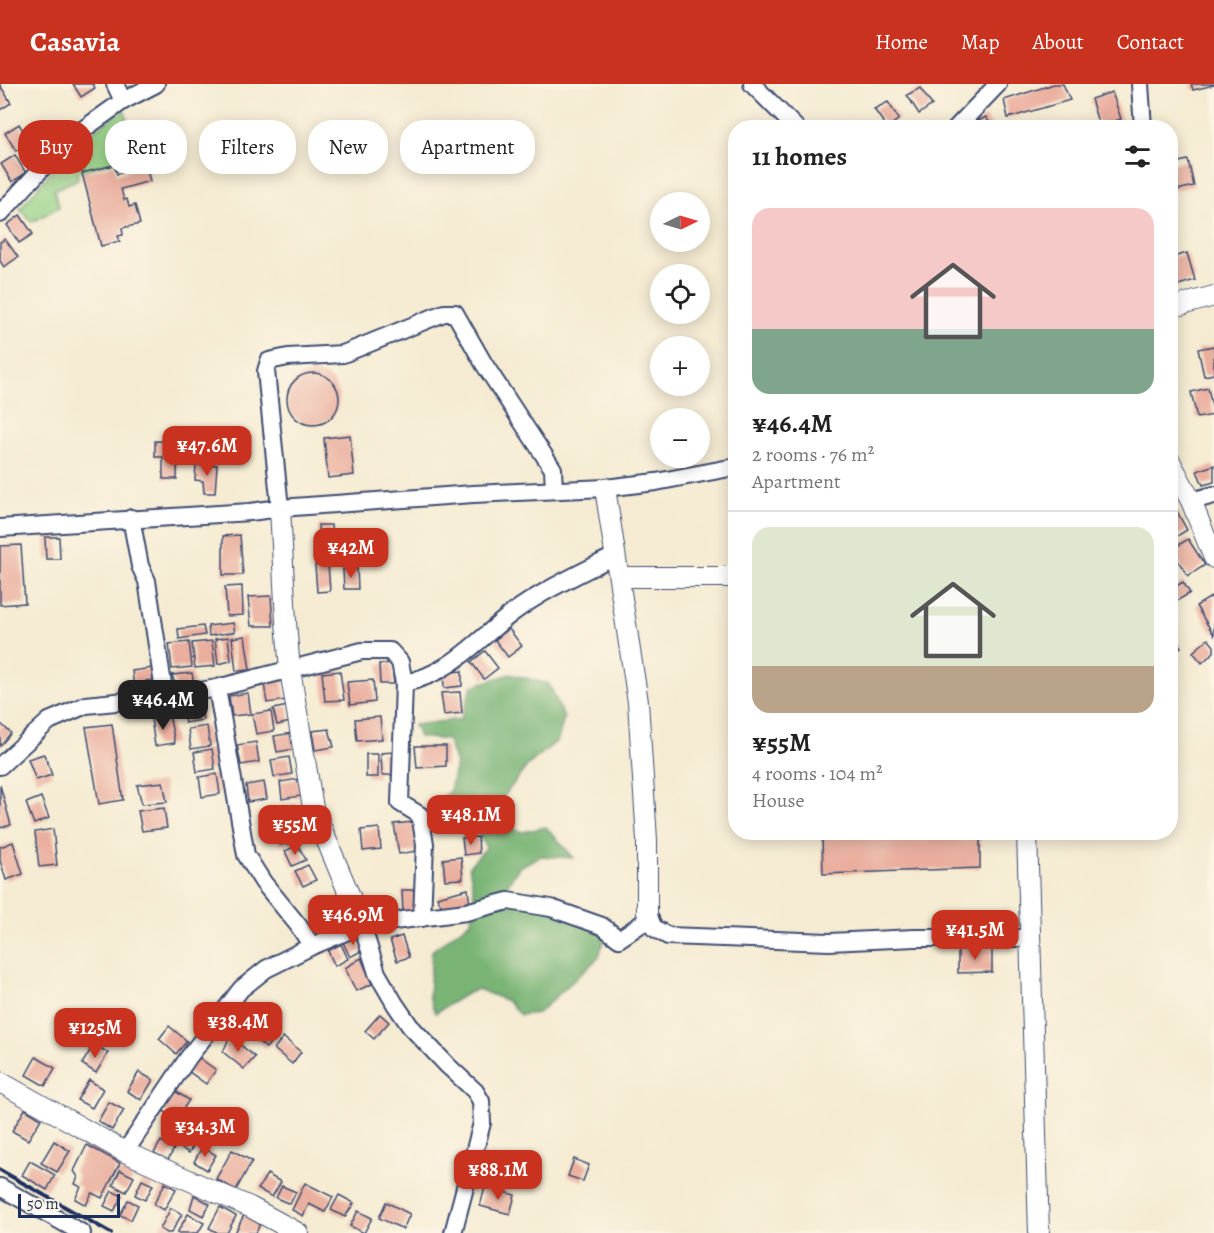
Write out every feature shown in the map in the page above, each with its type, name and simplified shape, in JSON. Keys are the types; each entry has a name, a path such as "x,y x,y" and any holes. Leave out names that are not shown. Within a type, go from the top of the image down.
{"street":[{"path":"115,84 123,101"},
{"path":"2,206 67,141 123,101 156,84"},
{"path":"964,120 998,84"},
{"path":"1140,84 1142,120"},
{"path":"761,87 789,120"},
{"path":"1178,306 1214,296"},
{"path":"453,1233 482,1123 481,1101 475,1090 448,1066 410,1026 377,973 363,925 313,808 290,670 280,507 266,371 269,361 288,357 343,354 444,313 455,314 484,364 553,469 554,490"},
{"path":"0,528 250,512 280,507 605,488 656,482 728,468"},
{"path":"1178,476 1191,501 1214,558"},
{"path":"605,488 638,702 647,840 649,916 654,928 668,936 829,942 915,938 1029,938"},
{"path":"1191,501 1214,495"},
{"path":"131,519 140,566 147,581 165,697"},
{"path":"404,683 418,681 447,667 540,594 616,555"},
{"path":"619,577 728,577"},
{"path":"0,766 49,721 86,705 165,697 217,688 362,651 390,651 400,662 404,683 400,803 420,815 425,844 422,918"},
{"path":"217,688 246,855 263,882 312,946"},
{"path":"1027,840 1039,1233"},
{"path":"125,1152 188,1058 241,989 266,969 312,946 363,925 466,912 508,901 551,908 602,926 619,939 649,916"},
{"path":"0,1082 125,1152 250,1207 298,1233"},
{"path":"0,1187 82,1233"}],"green space":[{"path":"124,110 128,120 109,120"},
{"path":"105,123 105,164 93,167 93,131"},
{"path":"49,174 77,174 78,179 54,190 59,207 32,222 20,209"},
{"path":"510,674 549,684 564,718 558,740 527,766 501,800 505,825 522,832 546,827 574,858 540,856 519,867 502,893 487,898 571,906 606,931 599,957 538,1013 520,1015 507,1001 478,989 435,1013 429,996 432,951 471,921 474,893 469,866 486,848 477,829 434,832 429,806 450,791 456,764 448,740 419,737 414,725 461,719 472,686"}],"building":[{"path":"73,84 93,84 95,88 81,97"},
{"path":"1054,84 1063,84 1070,100 1008,118 1004,100"},
{"path":"1191,84 1214,84 1214,85 1193,90"},
{"path":"0,85 11,103 0,110"},
{"path":"920,88 932,105 919,114 907,95"},
{"path":"1112,92 1121,119 1097,120 1091,99"},
{"path":"888,102 899,119 882,120 874,109"},
{"path":"18,125 18,150 16,151 5,133"},
{"path":"15,155 18,160 18,174 24,174 12,182 1,164"},
{"path":"1188,160 1194,186 1178,190 1178,162"},
{"path":"105,167 105,174 148,174 150,181 121,189 129,207 135,205 140,224 122,228 123,235 118,236 120,241 101,246 82,174 93,174 93,170"},
{"path":"20,215 33,234 19,243 7,225"},
{"path":"5,239 18,257 4,267 0,261 0,242"},
{"path":"1187,253 1195,280 1178,285 1178,256"},
{"path":"1214,346 1214,374 1204,376 1198,349"},
{"path":"308,373 318,373 332,380 339,399 332,418 318,425 308,425 298,421 291,414 287,404 287,394 291,384 298,377"},
{"path":"1208,388 1214,415 1197,418 1191,392"},
{"path":"350,435 354,475 328,478 324,438"},
{"path":"155,441 178,442 177,479 163,479 163,457 155,457"},
{"path":"196,465 217,465 215,493 204,493 203,481 195,480"},
{"path":"1214,465 1214,482 1203,485 1197,471"},
{"path":"1178,514 1187,530 1178,536"},
{"path":"318,525 331,525 332,540 319,541"},
{"path":"240,535 243,575 223,575 223,536"},
{"path":"45,537 59,537 60,559 46,559"},
{"path":"1188,539 1205,565 1188,576 1178,561 1178,545"},
{"path":"21,545 25,603 0,605 0,546"},
{"path":"328,564 330,591 317,592 315,565"},
{"path":"357,568 358,589 344,589 343,569"},
{"path":"1183,582 1190,593 1178,600 1178,585"},
{"path":"242,586 243,615 227,616 225,587"},
{"path":"1214,595 1214,635 1196,606"},
{"path":"271,596 273,626 251,626 248,597"},
{"path":"233,623 235,632 209,636 208,626"},
{"path":"203,626 205,635 179,639 178,629"},
{"path":"509,629 522,646 508,657 495,640"},
{"path":"245,636 250,670 236,671 232,638"},
{"path":"228,637 231,661 218,664 215,639"},
{"path":"1208,639 1214,646 1214,652 1202,663 1193,652"},
{"path":"212,641 215,666 195,668 192,643"},
{"path":"189,642 192,667 172,669 169,644"},
{"path":"485,651 498,668 484,679 471,662"},
{"path":"392,663 394,684 380,684 379,664"},
{"path":"152,668 154,680 146,681 148,694 135,696 132,671"},
{"path":"340,671 344,700 325,701 322,673"},
{"path":"462,671 462,686 444,688 443,673"},
{"path":"192,673 194,685 176,687 172,675"},
{"path":"282,680 286,700 267,703 264,683"},
{"path":"373,680 375,702 350,705 347,682"},
{"path":"460,692 462,713 444,715 441,693"},
{"path":"248,693 251,714 232,716 229,696"},
{"path":"200,700 203,720 185,723 181,703"},
{"path":"288,706 291,722 277,725 273,709"},
{"path":"271,711 274,731 256,734 252,714"},
{"path":"169,715 175,743 155,746 151,718"},
{"path":"380,717 382,739 357,741 355,719"},
{"path":"0,723 11,733 0,746"},
{"path":"112,724 123,800 99,804 86,727"},
{"path":"207,726 210,746 191,749 188,729"},
{"path":"329,729 334,747 315,750 312,731"},
{"path":"292,733 295,749 277,752 274,736"},
{"path":"256,742 259,762 241,765 237,745"},
{"path":"415,746 446,746 446,766 417,768"},
{"path":"212,749 215,769 197,772 194,752"},
{"path":"394,752 394,775 382,775 381,753"},
{"path":"44,754 52,775 36,780 28,759"},
{"path":"366,754 378,754 378,777 366,777"},
{"path":"289,757 292,774 274,777 271,760"},
{"path":"217,774 220,794 202,797 199,777"},
{"path":"298,779 301,796 282,799 280,782"},
{"path":"163,782 167,802 142,804 137,785"},
{"path":"264,782 267,799 248,802 246,785"},
{"path":"0,785 11,825 0,828"},
{"path":"41,797 49,818 34,824 26,803"},
{"path":"295,805 297,822 279,825 276,808"},
{"path":"164,808 167,828 142,831 138,811"},
{"path":"413,822 417,851 399,854 394,824"},
{"path":"296,825 298,842 280,845 277,828"},
{"path":"379,828 381,849 363,851 361,830"},
{"path":"53,829 57,865 39,867 35,832"},
{"path":"478,837 479,853 464,855 462,838"},
{"path":"822,840 980,840 980,868 823,874"},
{"path":"13,842 23,874 6,880 0,860 0,847"},
{"path":"298,845 306,860 292,866 285,851"},
{"path":"461,857 463,879 445,880 443,859"},
{"path":"308,865 316,880 303,886 295,871"},
{"path":"468,889 470,906 445,913 437,897"},
{"path":"402,890 414,890 415,913 403,913"},
{"path":"356,935 363,950 350,957 343,942"},
{"path":"402,936 409,957 397,961 390,940"},
{"path":"341,944 348,959 335,966 328,951"},
{"path":"992,949 992,972 958,973 958,950"},
{"path":"361,958 372,984 356,991 345,968"},
{"path":"380,1014 389,1022 374,1039 365,1031"},
{"path":"262,1023 277,1035 266,1048 252,1036"},
{"path":"169,1026 187,1041 176,1054 159,1039"},
{"path":"230,1036 255,1057 244,1069 223,1052"},
{"path":"283,1037 301,1052 292,1064 274,1049"},
{"path":"94,1044 108,1053 96,1073 82,1064"},
{"path":"36,1057 55,1068 45,1086 26,1075"},
{"path":"198,1057 216,1070 206,1084 188,1071"},
{"path":"139,1072 153,1080 141,1100 127,1091"},
{"path":"89,1080 103,1089 92,1108 77,1100"},
{"path":"175,1091 189,1100 177,1119 163,1111"},
{"path":"109,1102 124,1110 112,1130 98,1121"},
{"path":"25,1109 41,1119 28,1140 12,1131"},
{"path":"214,1116 228,1124 220,1139 206,1131"},
{"path":"186,1125 200,1134 189,1153 174,1144"},
{"path":"54,1141 70,1151 57,1172 41,1163"},
{"path":"161,1141 174,1149 168,1160 154,1153"},
{"path":"87,1145 120,1163 102,1198 92,1193 86,1205 75,1199 81,1187 75,1184 78,1177 74,1171"},
{"path":"202,1147 216,1155 207,1170 194,1162"},
{"path":"232,1150 252,1161 236,1190 216,1179"},
{"path":"574,1159 589,1165 583,1181 568,1176"},
{"path":"30,1161 55,1175 47,1190 22,1175"},
{"path":"120,1170 134,1177 126,1192 113,1185"},
{"path":"267,1174 281,1182 272,1197 258,1189"},
{"path":"142,1180 153,1185 145,1200 135,1195"},
{"path":"165,1183 176,1189 164,1210 154,1204"},
{"path":"305,1183 333,1197 325,1212 309,1204 303,1216 292,1210"},
{"path":"282,1186 296,1192 290,1204 276,1198"},
{"path":"485,1187 515,1195 510,1214 480,1206"},
{"path":"112,1191 122,1196 114,1211 104,1206"},
{"path":"194,1195 210,1204 203,1216 190,1209"},
{"path":"339,1195 354,1203 345,1217 331,1210"},
{"path":"128,1200 138,1205 131,1220 120,1215"},
{"path":"386,1202 410,1214 403,1229 379,1218"},
{"path":"220,1207 236,1216 227,1233 218,1233 209,1228"},
{"path":"171,1208 182,1214 171,1233 167,1233 160,1229"},
{"path":"358,1211 372,1218 364,1233 350,1226"},
{"path":"188,1214 204,1223 198,1233 177,1233"},
{"path":"244,1215 260,1224 256,1233 235,1233"}],"railway":[{"path":"0,1170 111,1233"}]}
